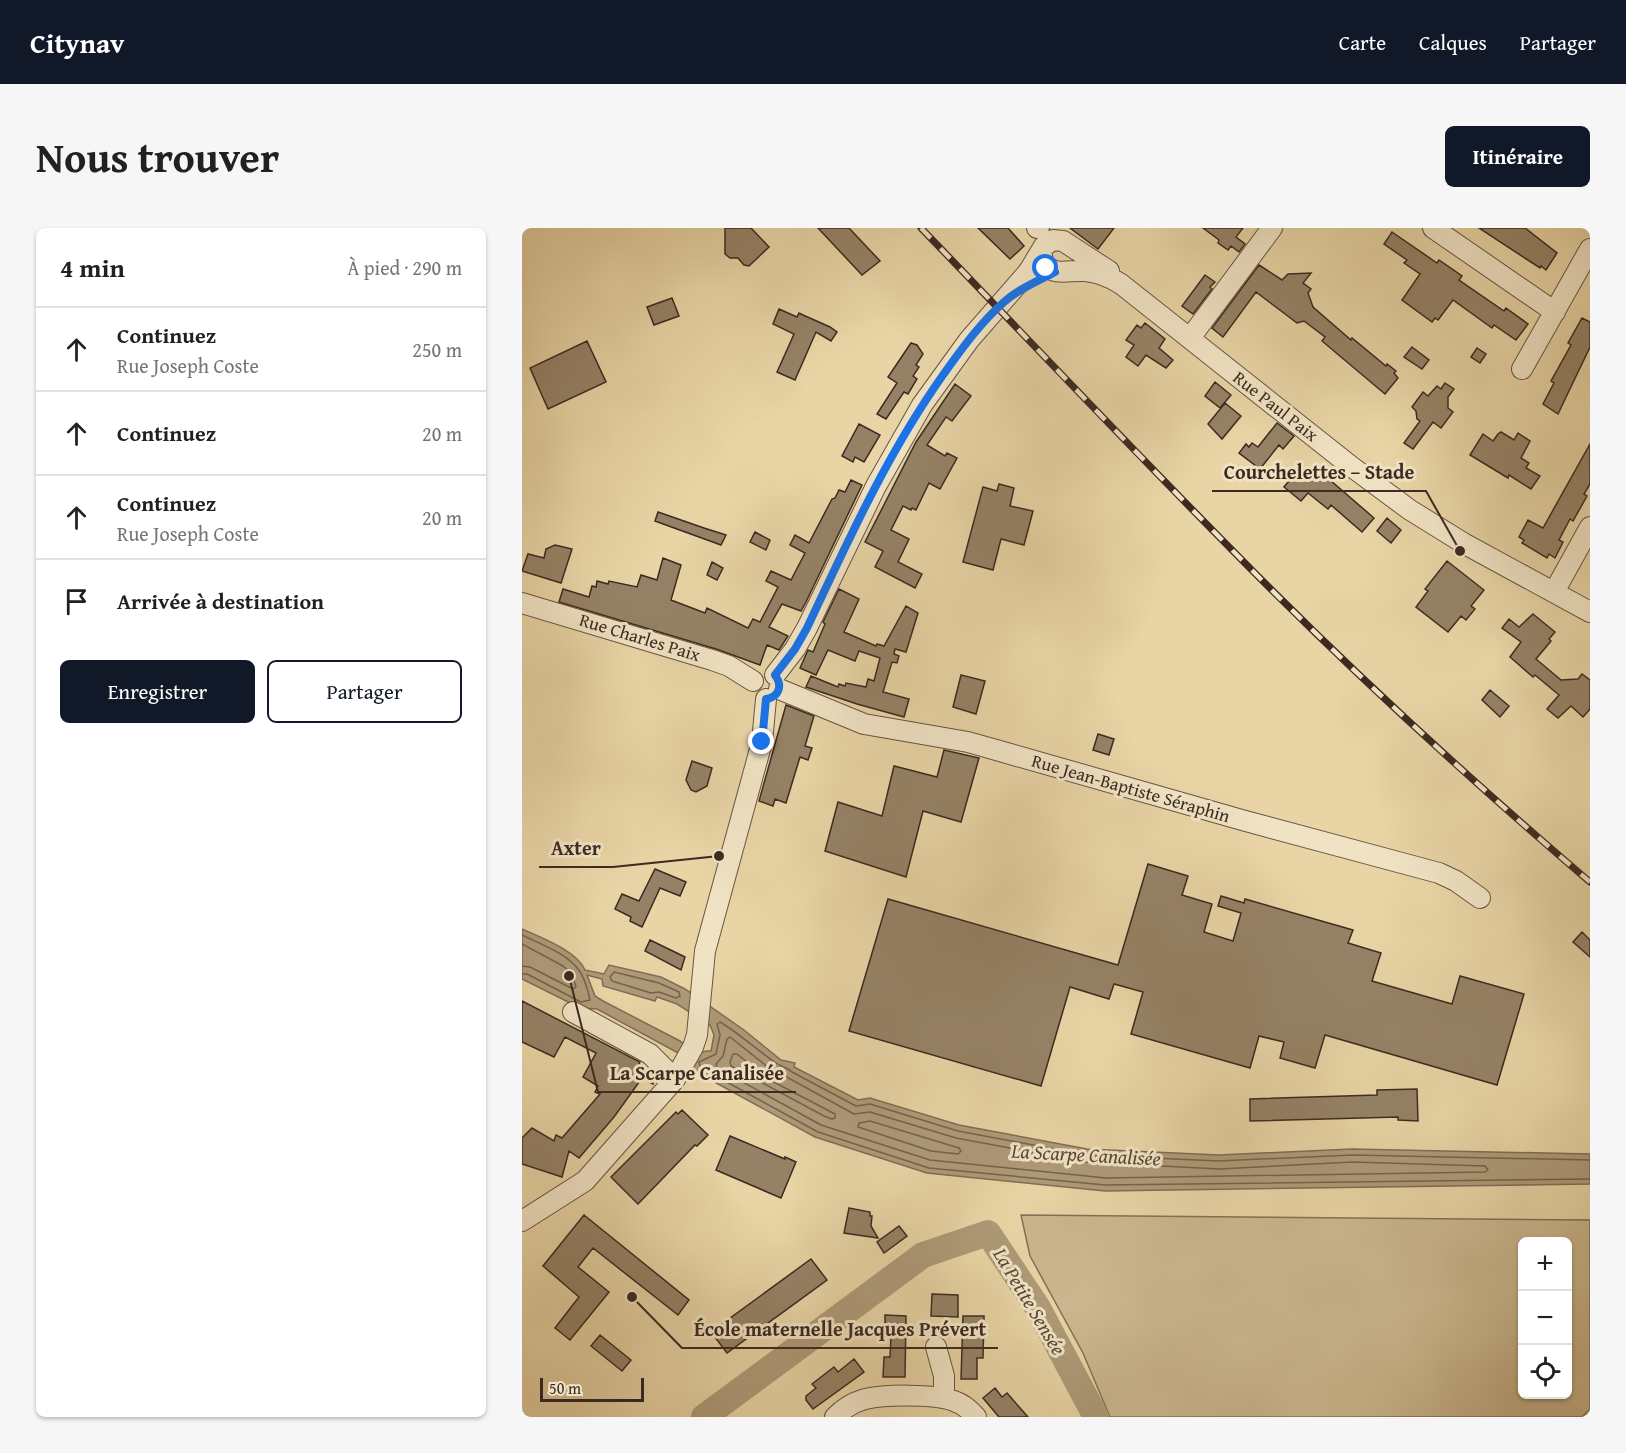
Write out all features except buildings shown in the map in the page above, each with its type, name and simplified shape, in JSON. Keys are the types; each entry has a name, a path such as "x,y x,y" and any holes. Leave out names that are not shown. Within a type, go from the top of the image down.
{"street":[{"path":"1039,228 1044,265 1060,271"},
{"path":"1190,339 1272,228"},
{"path":"1433,228 1555,312"},
{"path":"523,1219 585,1181 677,1074 696,1039 705,951 762,742 773,688 807,628 876,486 906,432 958,354 982,324 1006,300 1042,251 1053,240 1061,239 1073,260 1060,271 1006,300"},
{"name":"Rue Paul Paix","path":"1061,239 1108,271 1121,284"},
{"path":"1522,369 1590,249"},
{"name":"Rue Paul Paix","path":"1060,271 1097,273 1112,278 1403,505 1449,534 1590,612"},
{"path":"1554,592 1590,527"},
{"name":"Rue Charles Paix","path":"522,603 712,660 729,666 753,681 761,673 768,672 773,688"},
{"name":"Rue Jean-Baptiste Séraphin","path":"773,688 864,724 968,742 1242,820 1440,873 1480,898"},
{"path":"573,1012 650,1054 677,1074"},
{"path":"936,1347 944,1376 944,1398"},
{"path":"835,1417 852,1404 869,1398 888,1396 944,1398 961,1404 976,1417"}],"shaded area":[{"path":"1021,1215 1590,1220 1590,1409 1582,1417 1110,1417 1083,1353 1030,1256"}],"water":[{"path":"522,929 566,951 581,963 585,970 604,974 609,965 661,977 685,989 744,1030 781,1060 795,1063 794,1067 858,1100 870,1098 959,1125 1087,1149 1219,1155 1352,1149 1590,1154 1590,1184 1105,1191 927,1173 815,1137 709,1079 692,1067 693,1061 597,1009 580,1008 522,979","holes":["587,975 602,979 603,986 655,1001 657,997 677,1004 710,1025 714,1035 711,1051 697,1054 680,1041 595,996"]}],"waterway":[{"name":"La Petite Sensée","path":"704,1417 923,1255 988,1233 1038,1308 1096,1417"}],"railway":[{"path":"921,228 1235,553 1321,638 1453,762 1590,882"}],"place":[{"name":"Courchelettes – Stade","path":"1460,551"},
{"name":"Axter","path":"719,856"},
{"name":"La Scarpe Canalisée","path":"569,976"},
{"name":"École maternelle Jacques Prévert","path":"632,1297"}],"route":[{"path":"762,742 766,699 776,695 779,689 779,681 775,675 795,649 807,628 897,446 922,405 982,324 1006,300 1055,272 1046,268"}]}
